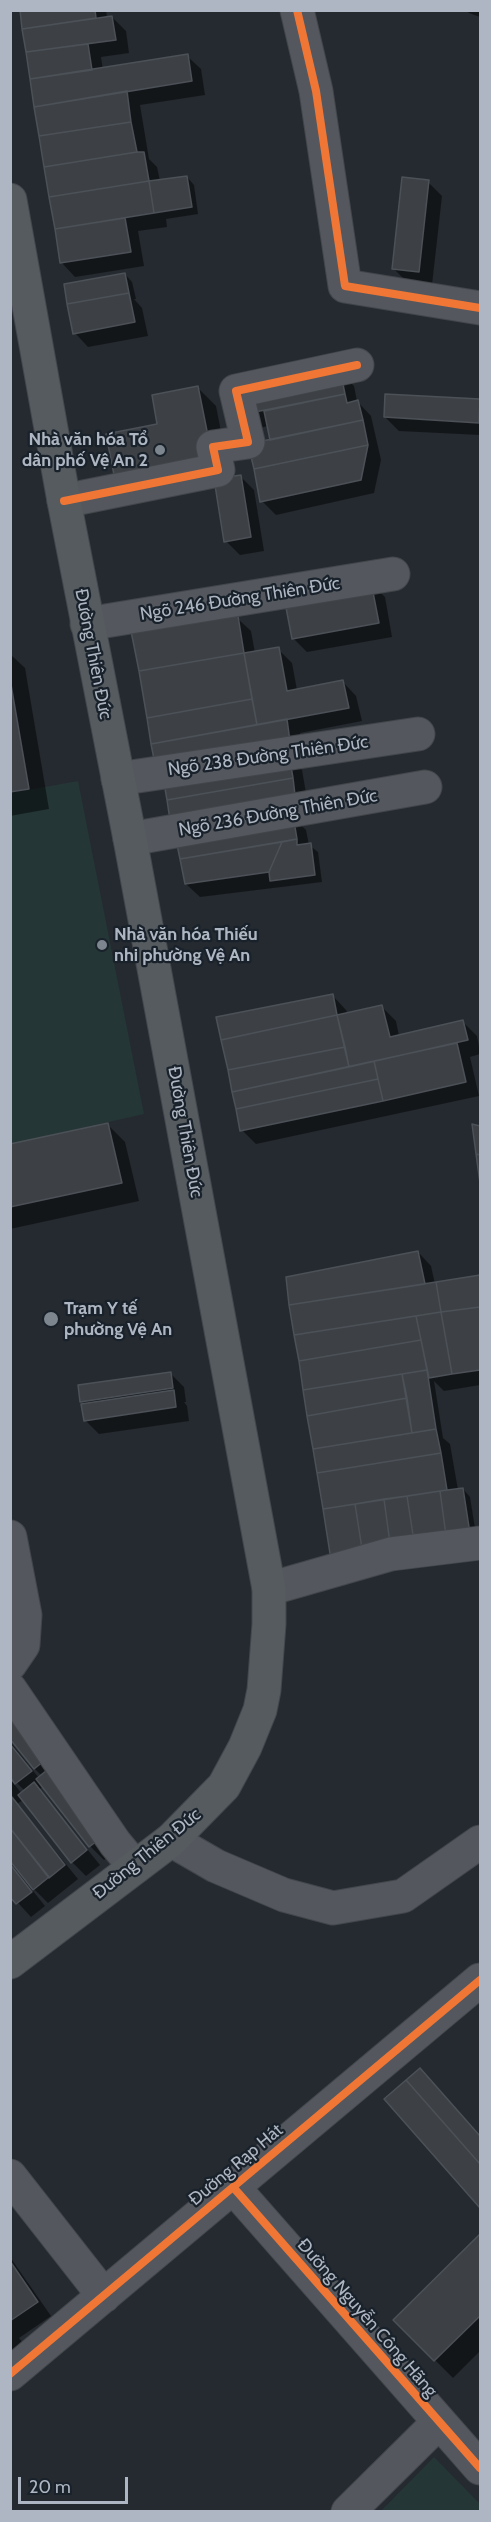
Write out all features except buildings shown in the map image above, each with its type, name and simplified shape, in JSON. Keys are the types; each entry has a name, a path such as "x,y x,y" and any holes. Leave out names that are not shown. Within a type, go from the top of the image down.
{"main road":[{"name":"Đường Thiên Đức","path":"10,200 64,501 130,838 269,1589 264,1690 253,1728 224,1786 171,1840 10,1962"}],"street":[{"path":"297,10 316,91 345,286 480,308"},
{"path":"64,501 218,470 213,447 248,442 236,391 357,365"},
{"name":"Ngõ 246 Đường Thiên Đức","path":"87,624 393,574"},
{"name":"Ngõ 238 Đường Thiên Đức","path":"118,779 418,734"},
{"name":"Ngõ 236 Đường Thiên Đức","path":"130,838 425,787"},
{"path":"10,1537 25,1615 23,1645 10,1664"},
{"path":"269,1589 391,1554 480,1544"},
{"path":"10,1689 115,1843 135,1867"},
{"path":"171,1840 216,1866 284,1895 333,1908 404,1896 480,1842"},
{"name":"Đường Rạp Hát","path":"10,2374 480,1980"},
{"path":"10,2176 104,2296"},
{"name":"Đường Nguyễn Công Hãng","path":"233,2187 480,2468"},
{"path":"348,2511 440,2422"}],"shaded area":[{"path":"78,781 144,1114 11,1144 11,793"},
{"path":"434,2457 480,2504 480,2511 381,2511"}],"cycle path":[{"path":"297,10 316,91 345,286 480,308"},
{"path":"64,501 218,470 213,447 248,442 236,391 357,365"},
{"path":"10,2374 480,1980"},
{"path":"233,2187 480,2468"}],"place":[{"name":"Nhà văn hóa Tổ dân phố Vệ An 2","path":"160,450"},
{"name":"Nhà văn hóa Thiếu nhi phường Vệ An","path":"102,945"},
{"name":"Trạm Y tế phường Vệ An","path":"51,1319"}]}
